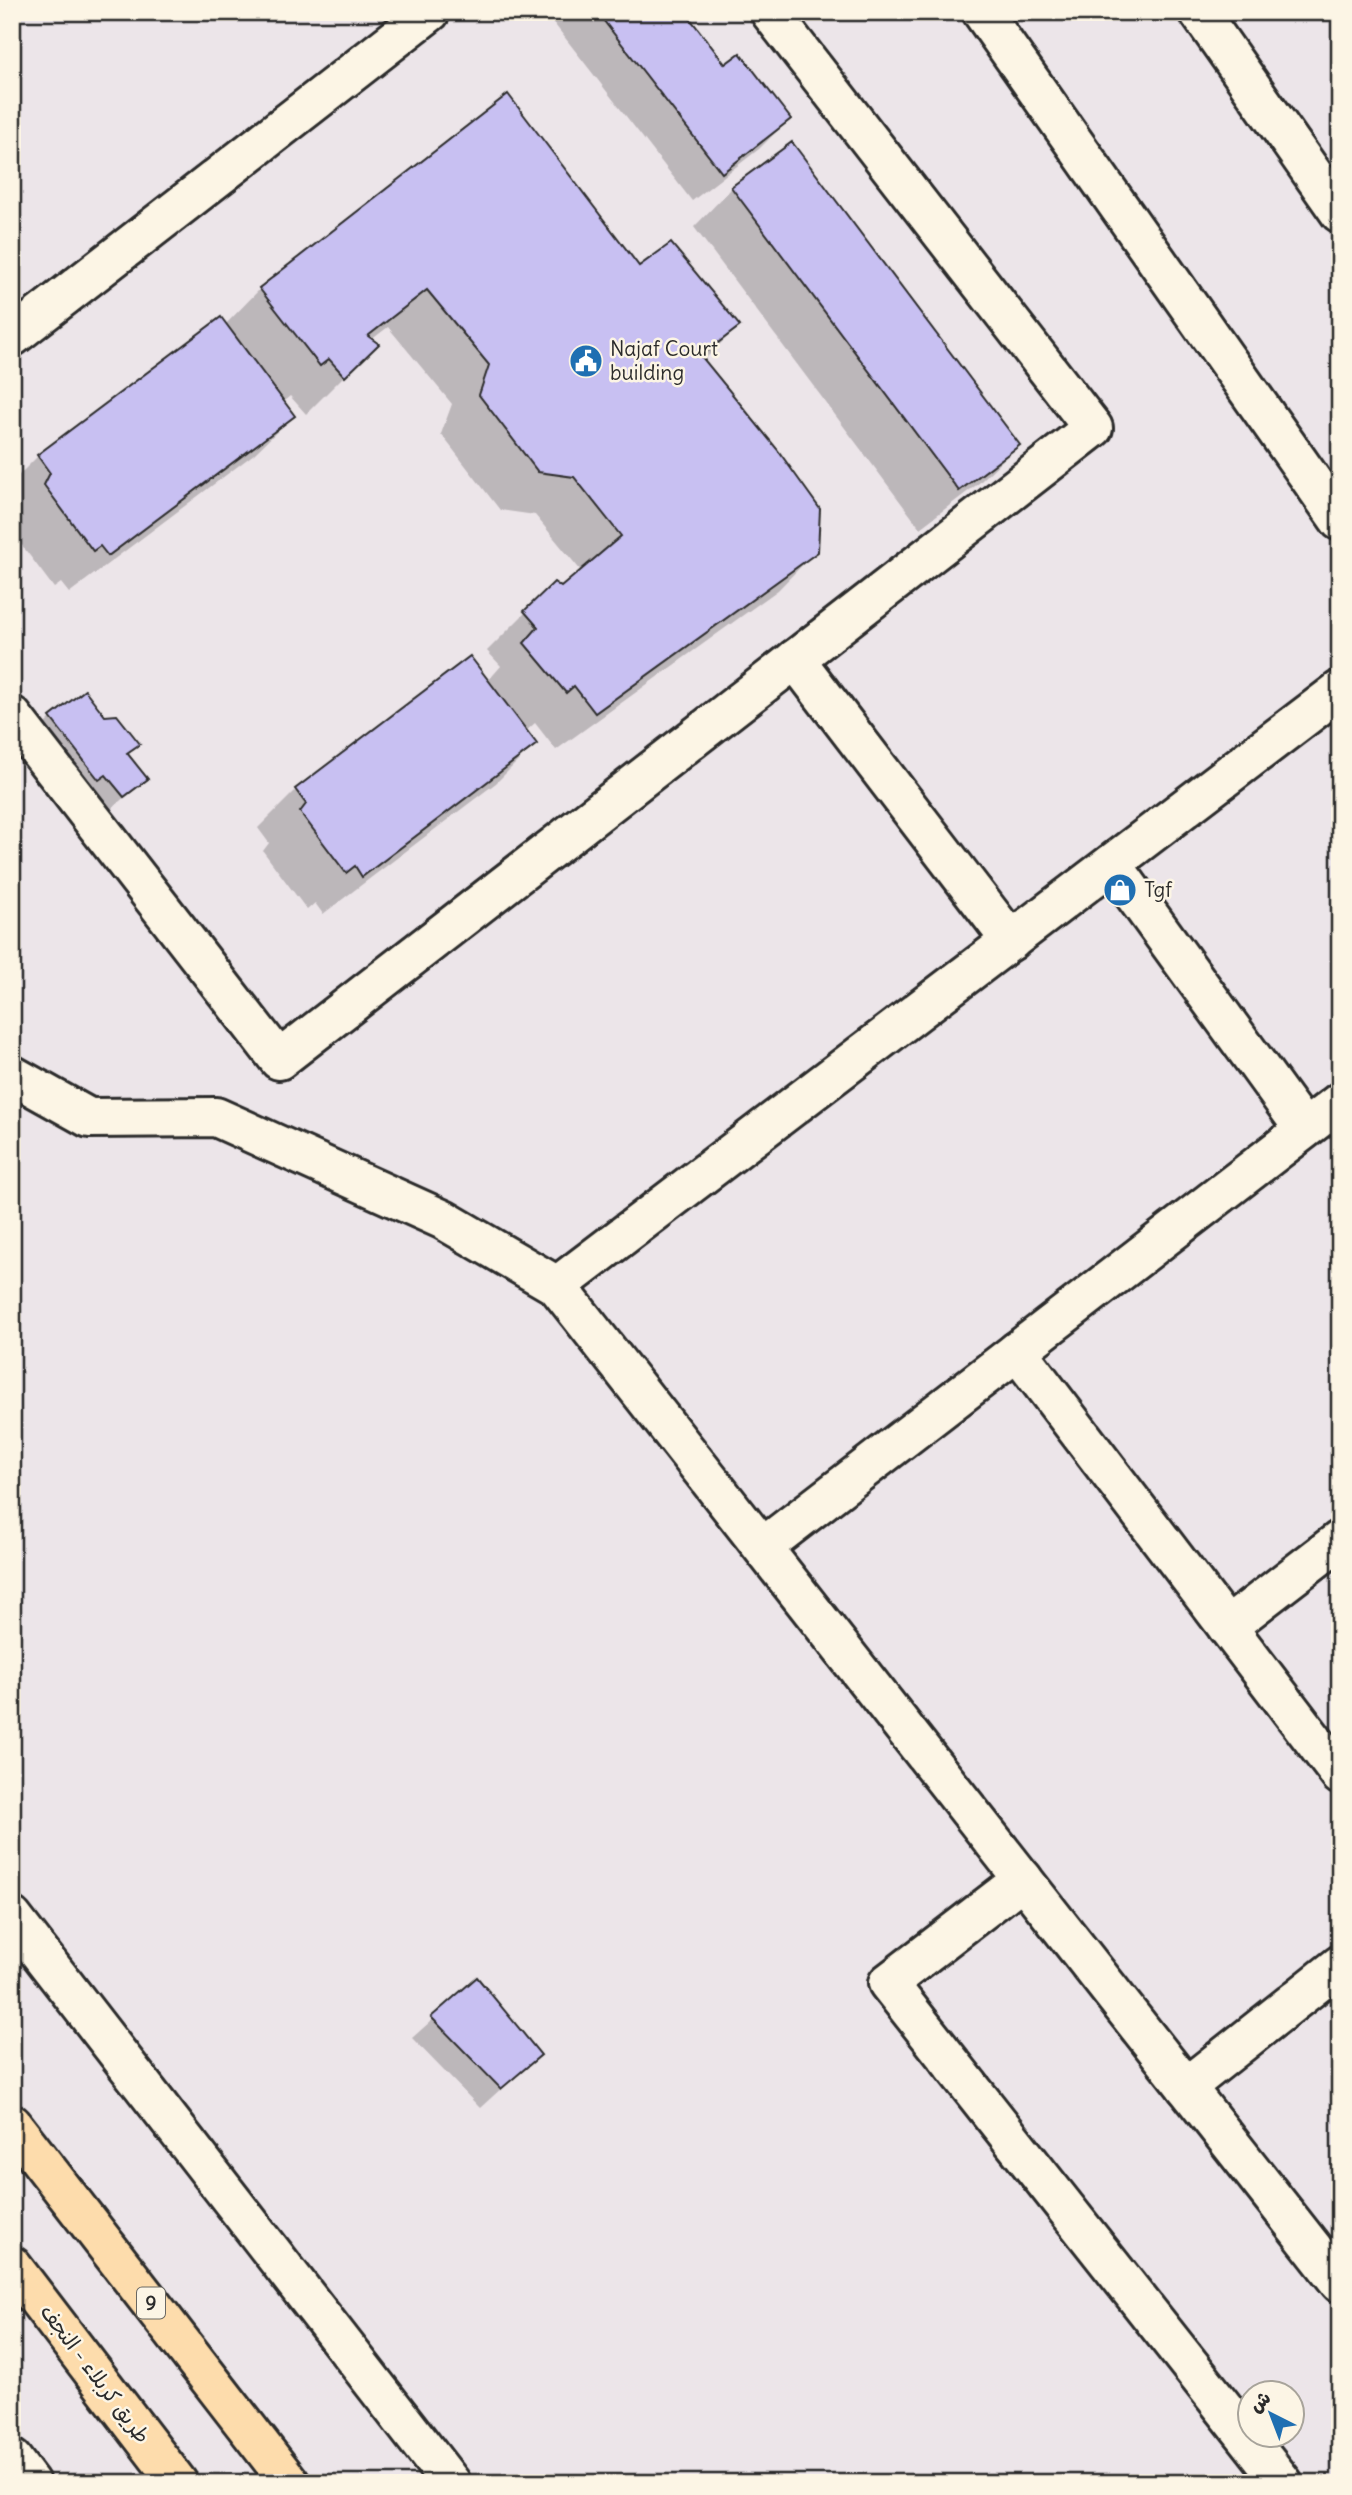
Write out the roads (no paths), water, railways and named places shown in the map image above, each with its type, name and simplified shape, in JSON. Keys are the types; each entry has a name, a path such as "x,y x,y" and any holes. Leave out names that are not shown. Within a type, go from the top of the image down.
{"highway":[{"name":"9","path":"12,2124 290,2483"},
{"name":"طريق کربلاء - النجف","path":"12,2266 178,2483"}],"street":[{"path":"12,337 430,12"},
{"path":"12,716 279,1060 1093,428 770,12"},
{"path":"982,12 1340,521"},
{"path":"1199,12 1340,213"},
{"path":"795,659 1011,941"},
{"path":"557,1286 1340,690"},
{"path":"1112,863 1304,1129"},
{"path":"12,1075 89,1118 216,1117 444,1220 557,1286 1340,2283"},
{"path":"763,1547 1340,1102"},
{"path":"1017,1351 1340,1775"},
{"path":"1227,1627 1340,1540"},
{"path":"1023,1879 888,1983 1283,2483"},
{"path":"12,1917 451,2483"},
{"path":"1186,2087 1340,1965"},
{"path":"12,2459 30,2483"}],"place":[{"name":"Najaf Court building","path":"586,361"},
{"name":"Tgf","path":"1120,890"}]}
